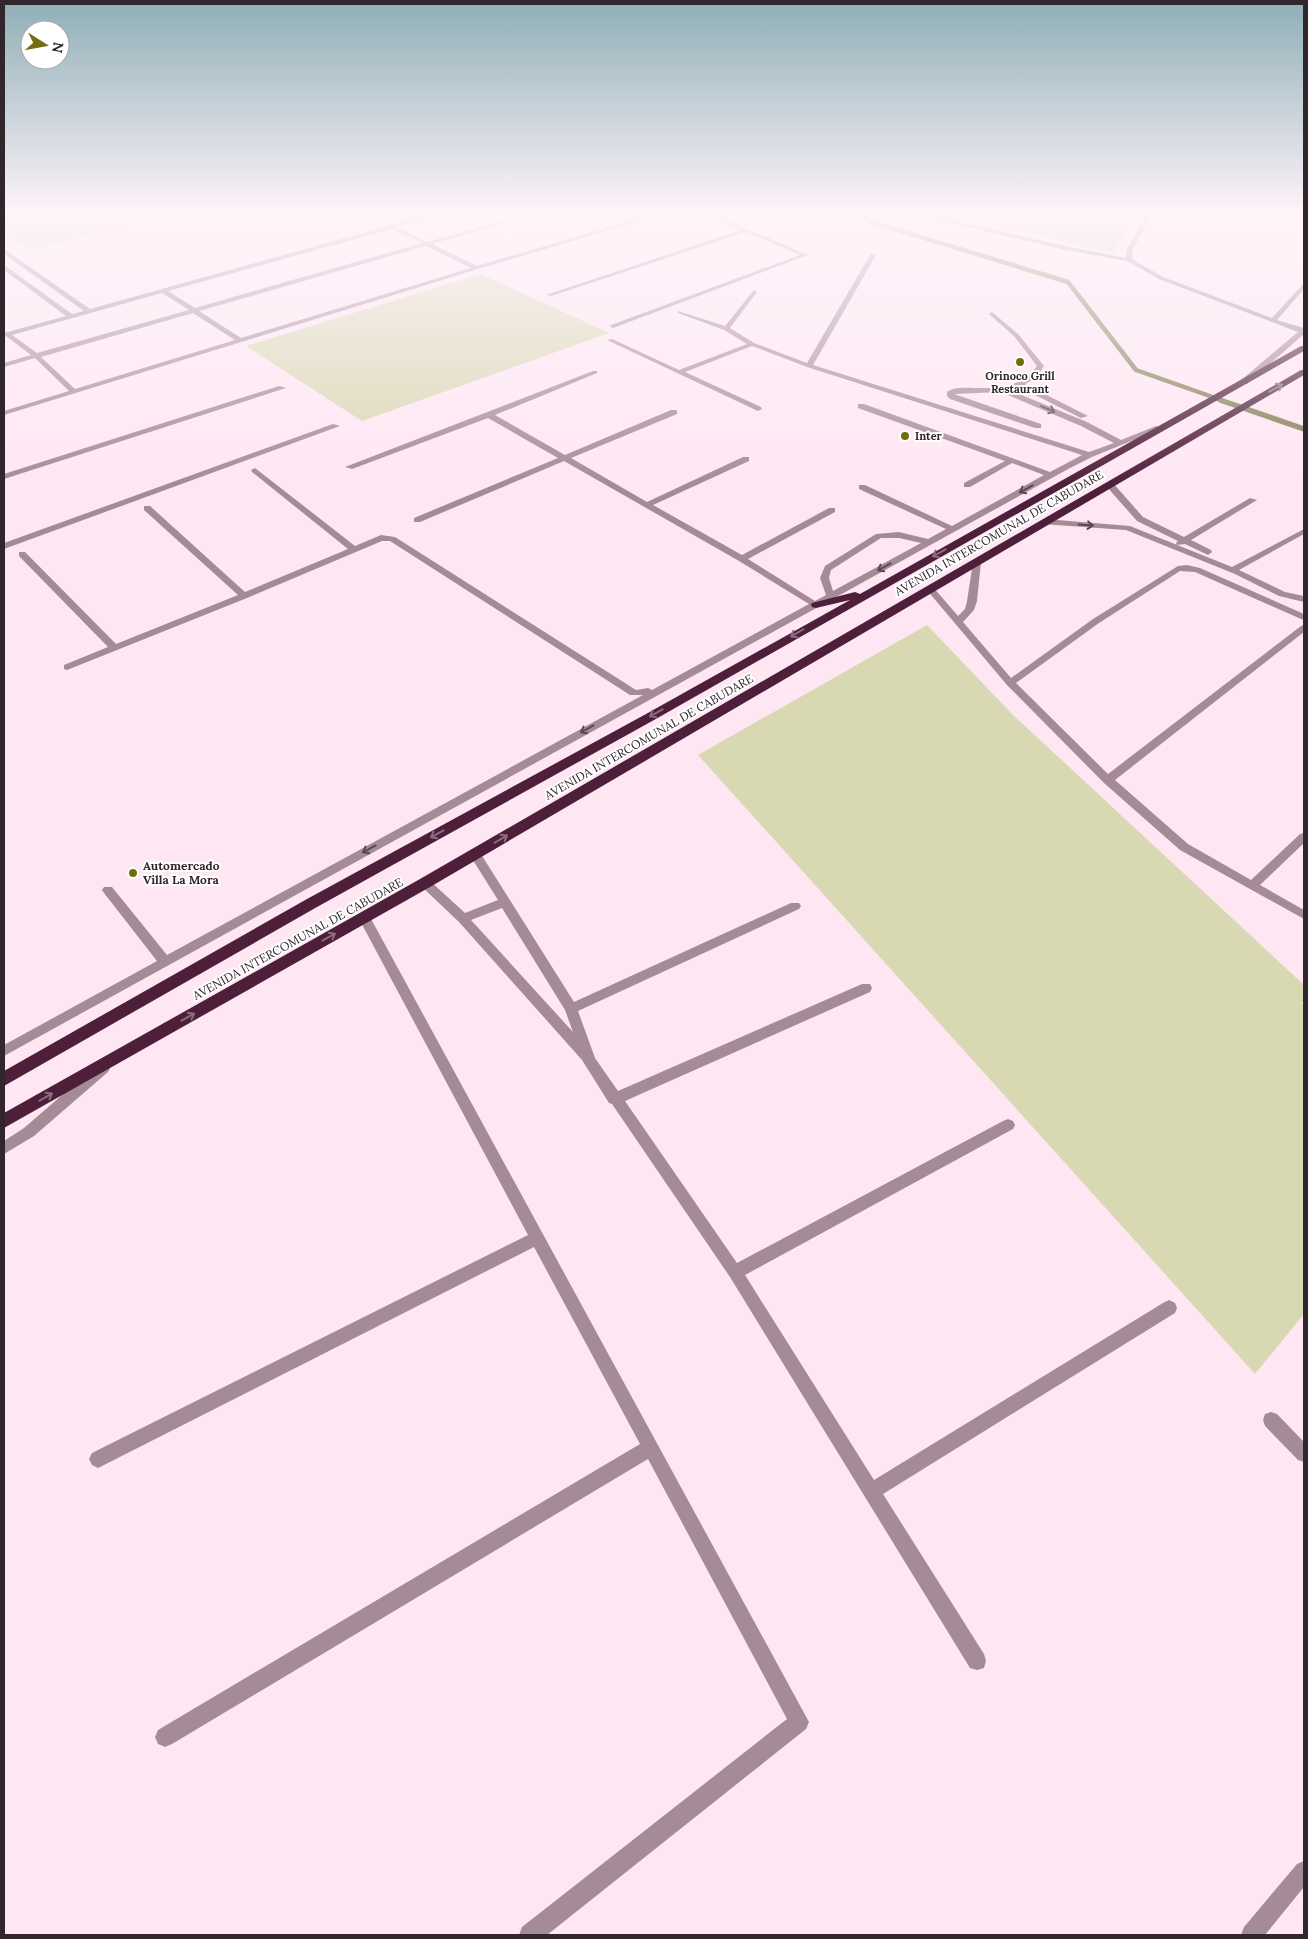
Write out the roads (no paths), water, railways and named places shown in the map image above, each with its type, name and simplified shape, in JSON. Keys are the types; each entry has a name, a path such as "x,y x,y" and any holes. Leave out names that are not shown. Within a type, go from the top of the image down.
{"highway":[{"name":"AVENIDA INTERCOMUNAL DE CABUDARE","path":"4,1079 312,903 642,721 1304,348"},
{"name":"AVENIDA INTERCOMUNAL DE CABUDARE","path":"4,1121 425,883 1304,372"},
{"path":"812,602 873,590"}],"street":[{"path":"55,303 71,316"},
{"path":"77,303 88,311"},
{"path":"5,332 64,310 89,303"},
{"path":"5,332 117,303"},
{"path":"183,303 241,340"},
{"path":"4,365 220,303"},
{"path":"4,413 360,303"},
{"path":"613,326 674,303"},
{"path":"726,329 745,303"},
{"path":"810,366 845,303"},
{"path":"1231,303 1304,331 1241,384"},
{"path":"1274,319 1288,303"},
{"path":"680,312 726,329 752,344 810,366 1089,455"},
{"path":"992,314 1016,335 1041,366 1036,375 1003,390 954,391 950,394 953,397 1038,426"},
{"path":"5,332 36,356 74,392"},
{"path":"610,340 758,409"},
{"path":"680,372 752,344"},
{"path":"349,467 488,415 595,372"},
{"path":"1019,384 1093,420 1125,442"},
{"path":"4,477 282,388"},
{"path":"1003,390 1125,442"},
{"path":"861,406 1051,475"},
{"path":"418,520 674,412"},
{"path":"488,415 742,559 812,602"},
{"path":"4,546 336,426"},
{"path":"67,667 244,596 380,538 392,539 634,693 639,694 655,688 812,602 831,596 1089,455 1166,426"},
{"path":"648,505 746,459"},
{"path":"966,485 1012,460"},
{"path":"255,470 354,549"},
{"path":"1110,485 1140,519 1226,561 1232,568"},
{"path":"862,487 953,529"},
{"path":"1174,547 1254,500"},
{"path":"147,508 244,596"},
{"path":"742,559 832,510"},
{"path":"1127,528 1140,519"},
{"path":"1045,522 1127,528 1215,564 1232,568 1293,598 1304,599"},
{"path":"1232,568 1304,531"},
{"path":"831,596 824,577 824,573 828,568 879,536 899,535 930,542"},
{"path":"22,554 114,648"},
{"path":"957,622 969,610 977,562"},
{"path":"1010,684 1096,621 1178,569 1188,568 1197,570 1304,617"},
{"path":"930,589 1010,684 1108,780 1184,847 1304,915"},
{"path":"4,1051 812,602"},
{"path":"1108,780 1304,628"},
{"path":"1253,885 1304,837"},
{"path":"475,854 571,1009 589,1060"},
{"path":"425,883 462,919 589,1060 614,1099 735,1272 976,1661"},
{"path":"108,890 165,962"},
{"path":"462,919 505,902"},
{"path":"571,1009 795,906"},
{"path":"364,917 799,1722 530,1935"},
{"path":"614,1099 866,988"},
{"path":"4,1148 29,1132 115,1058"},
{"path":"735,1272 1008,1125"},
{"path":"98,1459 537,1238"},
{"path":"872,1492 1169,1308"},
{"path":"1271,1420 1304,1454"},
{"path":"165,1737 650,1447"},
{"path":"1252,1935 1304,1871"}],"waterway":[{"path":"1085,303 1136,370 1224,401"},
{"path":"1220,400 1304,429"}],"place":[{"name":"Orinoco Grill Restaurant","path":"1020,362"},
{"name":"Inter","path":"905,436"},
{"name":"Automercado Villa La Mora","path":"133,873"}]}
